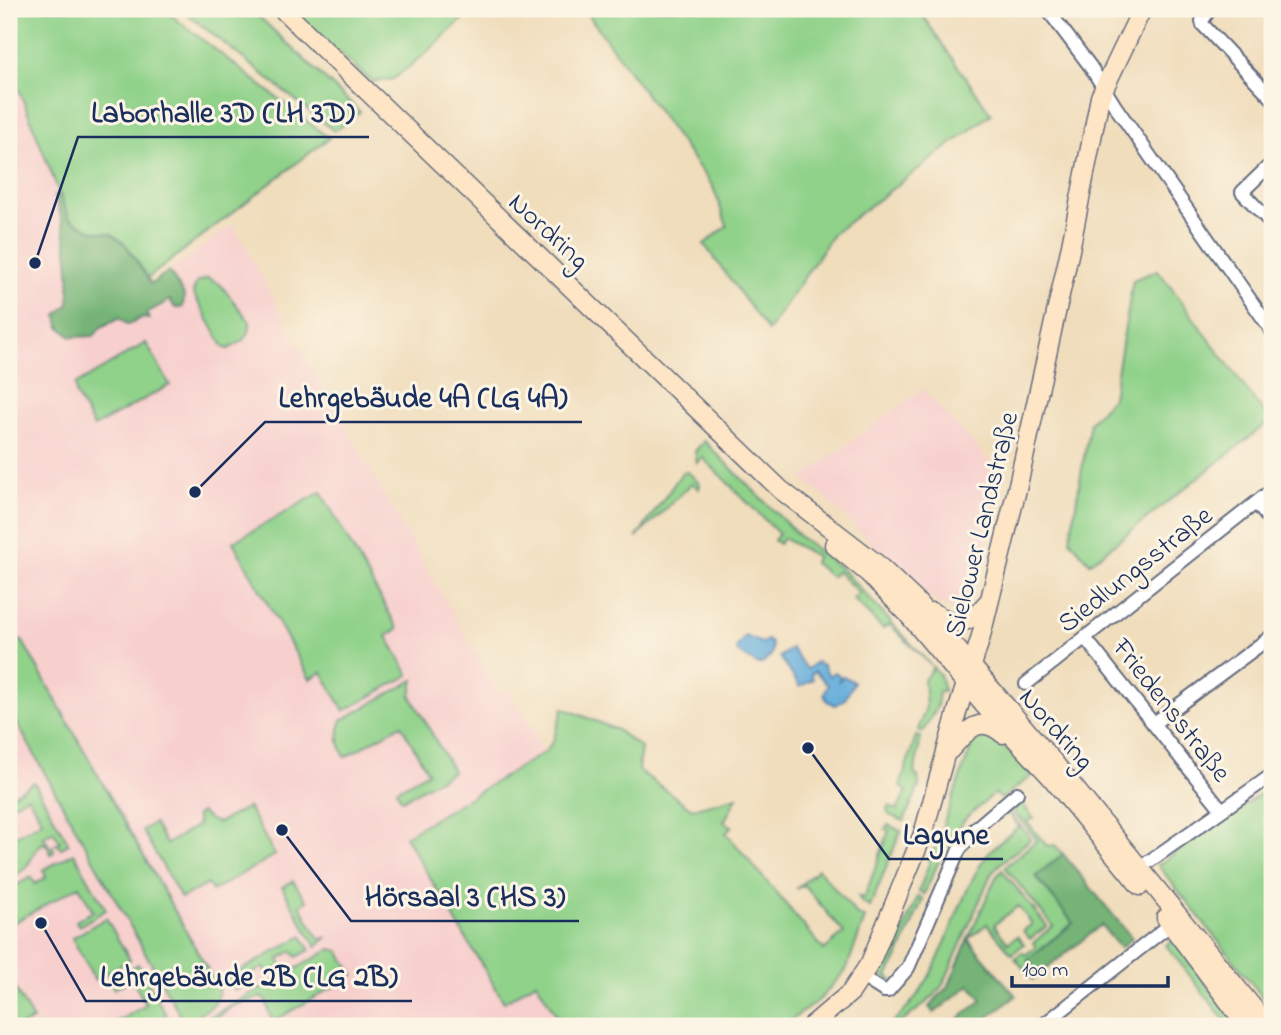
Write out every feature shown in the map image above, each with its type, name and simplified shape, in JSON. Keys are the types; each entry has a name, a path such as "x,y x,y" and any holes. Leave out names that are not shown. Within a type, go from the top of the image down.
{"main road":[{"name":"Nordring","path":"282,9 781,490 877,564 916,601 1034,762 1051,777 1171,924 1247,1026"},
{"name":"Sielower Landstraße","path":"811,1026 838,1005 862,977 923,835 980,640 1027,445 1104,86 1142,9"},
{"name":"Nordring","path":"781,490 798,513 868,573 1051,759 1268,1026"},
{"path":"916,601 951,622 961,623 974,617 988,602"},
{"path":"948,752 968,730 984,723 1001,732 1034,762"}],"street":[{"path":"1047,9 1104,86 1127,124 1272,331"},
{"path":"1210,9 1202,20 1203,25 1272,98"},
{"path":"1272,163 1242,192 1272,224"},
{"name":"Siedlungsstraße","path":"1026,684 1272,490"},
{"path":"1256,503 1272,523"},
{"path":"1153,724 1272,636"},
{"name":"Friedensstraße","path":"1085,638 1222,810"},
{"path":"1141,867 1272,775"},
{"path":"862,977 884,991 888,991 901,979 959,850 976,828 1017,793"},
{"path":"1042,1026 1171,924"}],"shaded area":[{"path":"9,64 69,217 127,246 151,284 233,224 295,339 499,693 508,688 545,752 405,836 505,1002 536,982 563,1026 9,1026"},
{"path":"923,389 990,462 1005,474 971,598 958,608 946,607 930,598 803,477"}],"green space":[{"path":"9,9 163,9 329,138 148,278 127,246 112,235 90,230 69,218 9,64"},
{"path":"181,9 251,9 360,112 334,131"},
{"path":"290,9 453,9 462,20 393,79 372,82"},
{"path":"584,9 918,9 991,114 834,233 768,331 704,244 727,226 713,187"},
{"path":"60,195 69,218 90,230 112,234 127,246 151,284 169,271 184,295 183,307 175,308 170,300 146,313 149,319 141,318 128,325 119,318 101,327 94,336 71,337 60,327 57,315 69,304 69,263 55,196"},
{"path":"1158,270 1270,421 1090,563 1070,540 1090,422 1113,397 1133,280"},
{"path":"207,278 220,284 250,322 247,336 228,349 224,348 193,293 196,283"},
{"path":"146,343 170,385 94,427 76,395 75,385"},
{"path":"704,441 800,537 844,571 929,663 889,624 883,629 853,599 859,593 837,571 831,577 814,563 816,556 783,538 779,544 774,540 779,534 703,458 697,463 695,451"},
{"path":"688,472 700,484 699,489 692,483 636,538 682,473"},
{"path":"321,492 398,629 387,636 409,675 344,711 322,672 310,679 233,542"},
{"path":"9,637 23,642 218,988 219,995 213,1005 184,1022 9,709"},
{"path":"933,667 940,675 944,691 939,691 937,707 923,732 918,730 926,707 924,680"},
{"path":"414,680 411,696 453,771 402,800 396,790 428,772 401,725 345,757 338,735 342,720"},
{"path":"563,708 617,730 641,748 638,770 692,809 737,797 724,822 732,826 726,833 824,950 844,933 804,885 796,889 818,869 857,915 865,918 846,970 819,1000 783,1026 563,1026 536,982 504,1002 405,836 545,752 553,741"},
{"path":"916,736 921,737 914,775 918,776 919,786 904,821 889,815 887,809 889,806 897,810 907,791 900,786"},
{"path":"981,738 993,738 999,742 1033,775 1001,799 995,793 966,818 947,843 924,894 919,891 972,745"},
{"path":"34,782 69,844 61,848 56,844 60,842 53,831 44,837 50,848 53,846 54,852 51,854 43,843 26,867 15,875 11,868 9,869 9,840 42,821 28,796 12,805 9,797"},
{"path":"1272,786 1272,1009 1158,865"},
{"path":"1018,798 1034,819 1026,821 1047,846 1055,845 1063,854 1036,877 1073,923 1027,960 1039,975 1033,980 1015,958 1036,947 1033,943 1053,926 1005,867 1037,840 1009,806"},
{"path":"248,807 275,855 212,891 208,884 181,898 142,830 154,823 166,844 198,825 196,815 201,812 218,823"},
{"path":"1006,809 1031,839 991,874 944,983 934,996 897,1026 888,1026 907,1008 933,970 969,885 981,864 991,850 1019,826 1008,812 1000,819 997,816"},
{"path":"888,825 901,831 870,907 862,903 858,896 864,898 889,831 885,829"},
{"path":"74,853 106,910 79,926 76,921 93,911 79,886 13,923 9,915 9,889 31,877 35,884 46,877 43,870"},
{"path":"1063,854 1132,938 1120,948 1101,925 1039,975 1027,960 1073,923 1036,876"},
{"path":"1002,870 1047,926 1030,939 1023,931 1032,924 1018,906 994,925 1008,943 1017,936 1024,944 1012,954 987,924 968,939 996,877"},
{"path":"293,881 307,901 300,905 319,939 326,938 316,947 282,887"},
{"path":"918,896 923,899 887,976 892,980 888,981 877,973 897,945"},
{"path":"106,918 130,960 95,980 72,938"},
{"path":"302,936 310,950 297,957 292,951 279,959 282,966 268,974 264,967 250,975 253,982 235,990 224,980"},
{"path":"968,939 1016,996 977,1026 955,1026 957,1020 982,1000 970,985 934,1013 929,1007 949,985"},
{"path":"1173,940 1238,1026 1229,1026 1166,945"},
{"path":"331,949 339,951 354,975 272,1022 266,1000 261,997 232,1006 208,1026 194,1026"},
{"path":"138,964 172,1026 109,1026 146,1005 132,979 114,989 109,980"},
{"path":"9,978 33,1020 20,1026 9,1026"}],"water":[{"path":"745,636 762,643 767,640 772,644 772,654 762,664 757,664 737,652 737,647"},
{"path":"791,648 806,668 816,662 823,665 829,676 834,672 838,674 838,682 843,676 854,682 845,699 836,705 827,701 824,694 828,685 815,671 811,674 813,679 800,687 780,657"}],"place":[{"name":"Laborhalle 3D (LH 3D)","path":"35,263"},
{"name":"Lehrgebäude 4A (LG 4A)","path":"195,492"},
{"name":"Lagune","path":"808,748"},
{"name":"Hörsaal 3 (HS 3)","path":"282,830"},
{"name":"Lehrgebäude 2B (LG 2B)","path":"41,923"}]}
